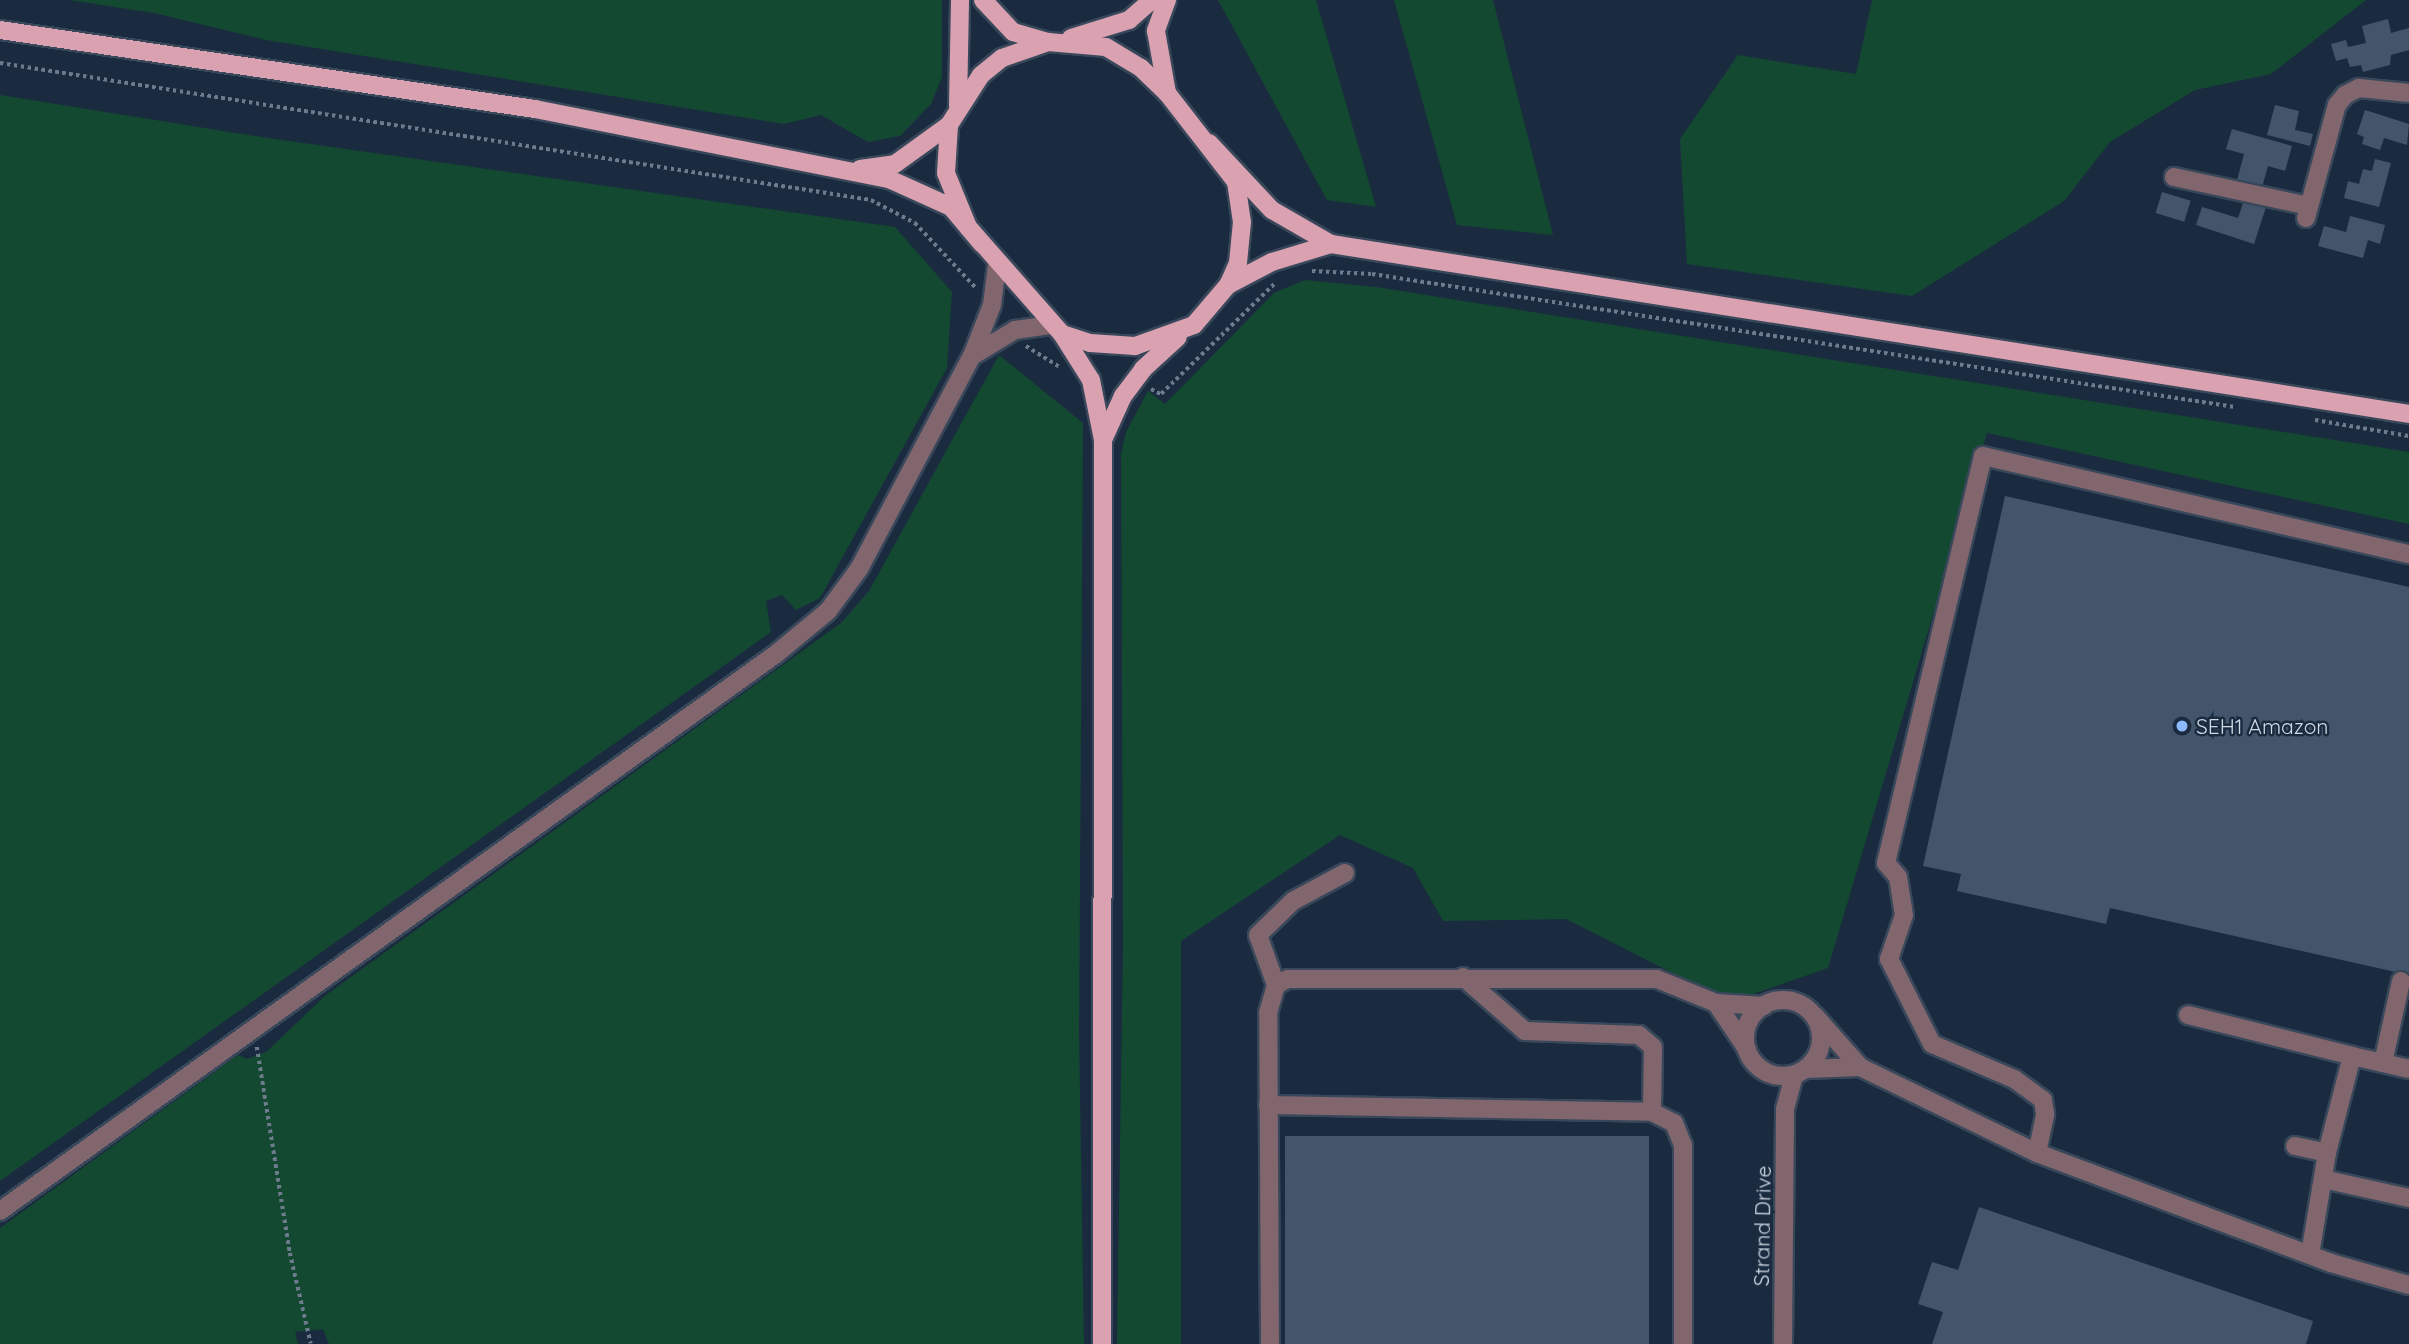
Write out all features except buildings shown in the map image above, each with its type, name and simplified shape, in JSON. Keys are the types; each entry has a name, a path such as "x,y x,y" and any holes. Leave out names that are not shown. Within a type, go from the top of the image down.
{"main road":[{"path":"958,106 960,0"},
{"path":"983,0 1013,32 1053,42 1106,47 1141,68 1167,93 1237,183 1240,209 1238,263 1228,285 1194,324 1157,354 1135,381 1103,440"},
{"path":"1102,1344 1103,440 1091,380 1056,329 997,265 968,227 946,173 949,125 958,106 981,75 1002,58 1129,20 1152,0"},
{"path":"1167,0 1156,31 1167,93"},
{"path":"0,30 535,109 889,179 951,207 982,244"},
{"path":"843,171 895,164 949,125"},
{"path":"1209,144 1272,210 1331,244 2409,414"},
{"path":"1228,285 1272,262 1331,244"},
{"path":"1056,329 1090,343 1135,345 1194,324"}],"street":[{"path":"2174,177 2307,212 2337,105 2345,95 2359,88 2409,93"},
{"path":"0,1211 776,653 828,611 859,569 972,356 992,305 997,265"},
{"path":"972,356 1015,330 1056,329"},
{"path":"2036,1153 2045,1114 2043,1100 2033,1089 1938,1048 1923,1030 1889,959 1904,915 1898,877 1886,863 1983,456 2409,554"},
{"path":"1276,985 1258,935 1293,901 1345,873"},
{"path":"1270,1344 1269,996 1276,985 1289,979 1540,976 1657,979 1716,1003 1764,1006 1797,1003 1815,1016 1860,1067 2036,1153 2310,1255 2409,1285"},
{"path":"1463,977 1525,1031 1639,1035 1653,1046 1652,1112"},
{"path":"2383,1063 2401,981"},
{"path":"1716,1003 1747,1051 1764,1071 1786,1109"},
{"path":"1747,1051 1748,1025 1764,1006"},
{"path":"2188,1015 2409,1069"},
{"path":"1800,1072 1822,1039 1815,1016"},
{"path":"2310,1255 2327,1153 2352,1056"},
{"path":"1764,1071 1800,1072 1860,1067"},
{"name":"Strand Drive","path":"1783,1344 1786,1109 1800,1072"},
{"path":"1268,1105 1652,1112 1674,1123 1683,1145 1683,1344"},
{"path":"2295,1146 2327,1153"},
{"path":"2323,1180 2409,1198"}],"path":[{"path":"0,63 871,200 915,223 992,305"},
{"path":"1302,272 1373,274 1872,355 2239,408"},
{"path":"1135,381 1161,394 1284,277"},
{"path":"1015,330 1031,352 1051,359 1064,371"},
{"path":"2305,418 2409,436"},
{"path":"250,1029 259,1055 290,1253 311,1344"}],"green space":[{"path":"69,0 942,0 942,77 931,104 900,136 868,142 821,115 784,124 266,40 154,13"},
{"path":"1218,0 1316,0 1376,207 1327,200"},
{"path":"1394,0 1493,0 1553,235 1457,225"},
{"path":"1872,0 2366,0 2271,74 2195,90 2110,142 2064,201 1912,296 1687,264 1680,139 1738,55 1856,74"},
{"path":"0,95 261,137 895,227 952,292 947,368 820,598 796,610 782,595 766,601 771,632 0,1181"},
{"path":"1305,280 1376,287 2409,452 2409,524 1987,433 1828,968 1730,1002 1566,919 1443,921 1413,868 1340,835 1181,941 1181,1344 1117,1344 1123,944 1121,454 1126,432 1148,391 1165,404 1274,293"},
{"path":"999,355 1083,423 1079,1032 1084,1344 329,1344 323,1329 295,1332 298,1344 0,1344 0,1228 238,1055 247,1059 266,1052 326,995 841,623 869,591"}],"place":[{"name":"SEH1 Amazon","path":"2182,726"}]}
